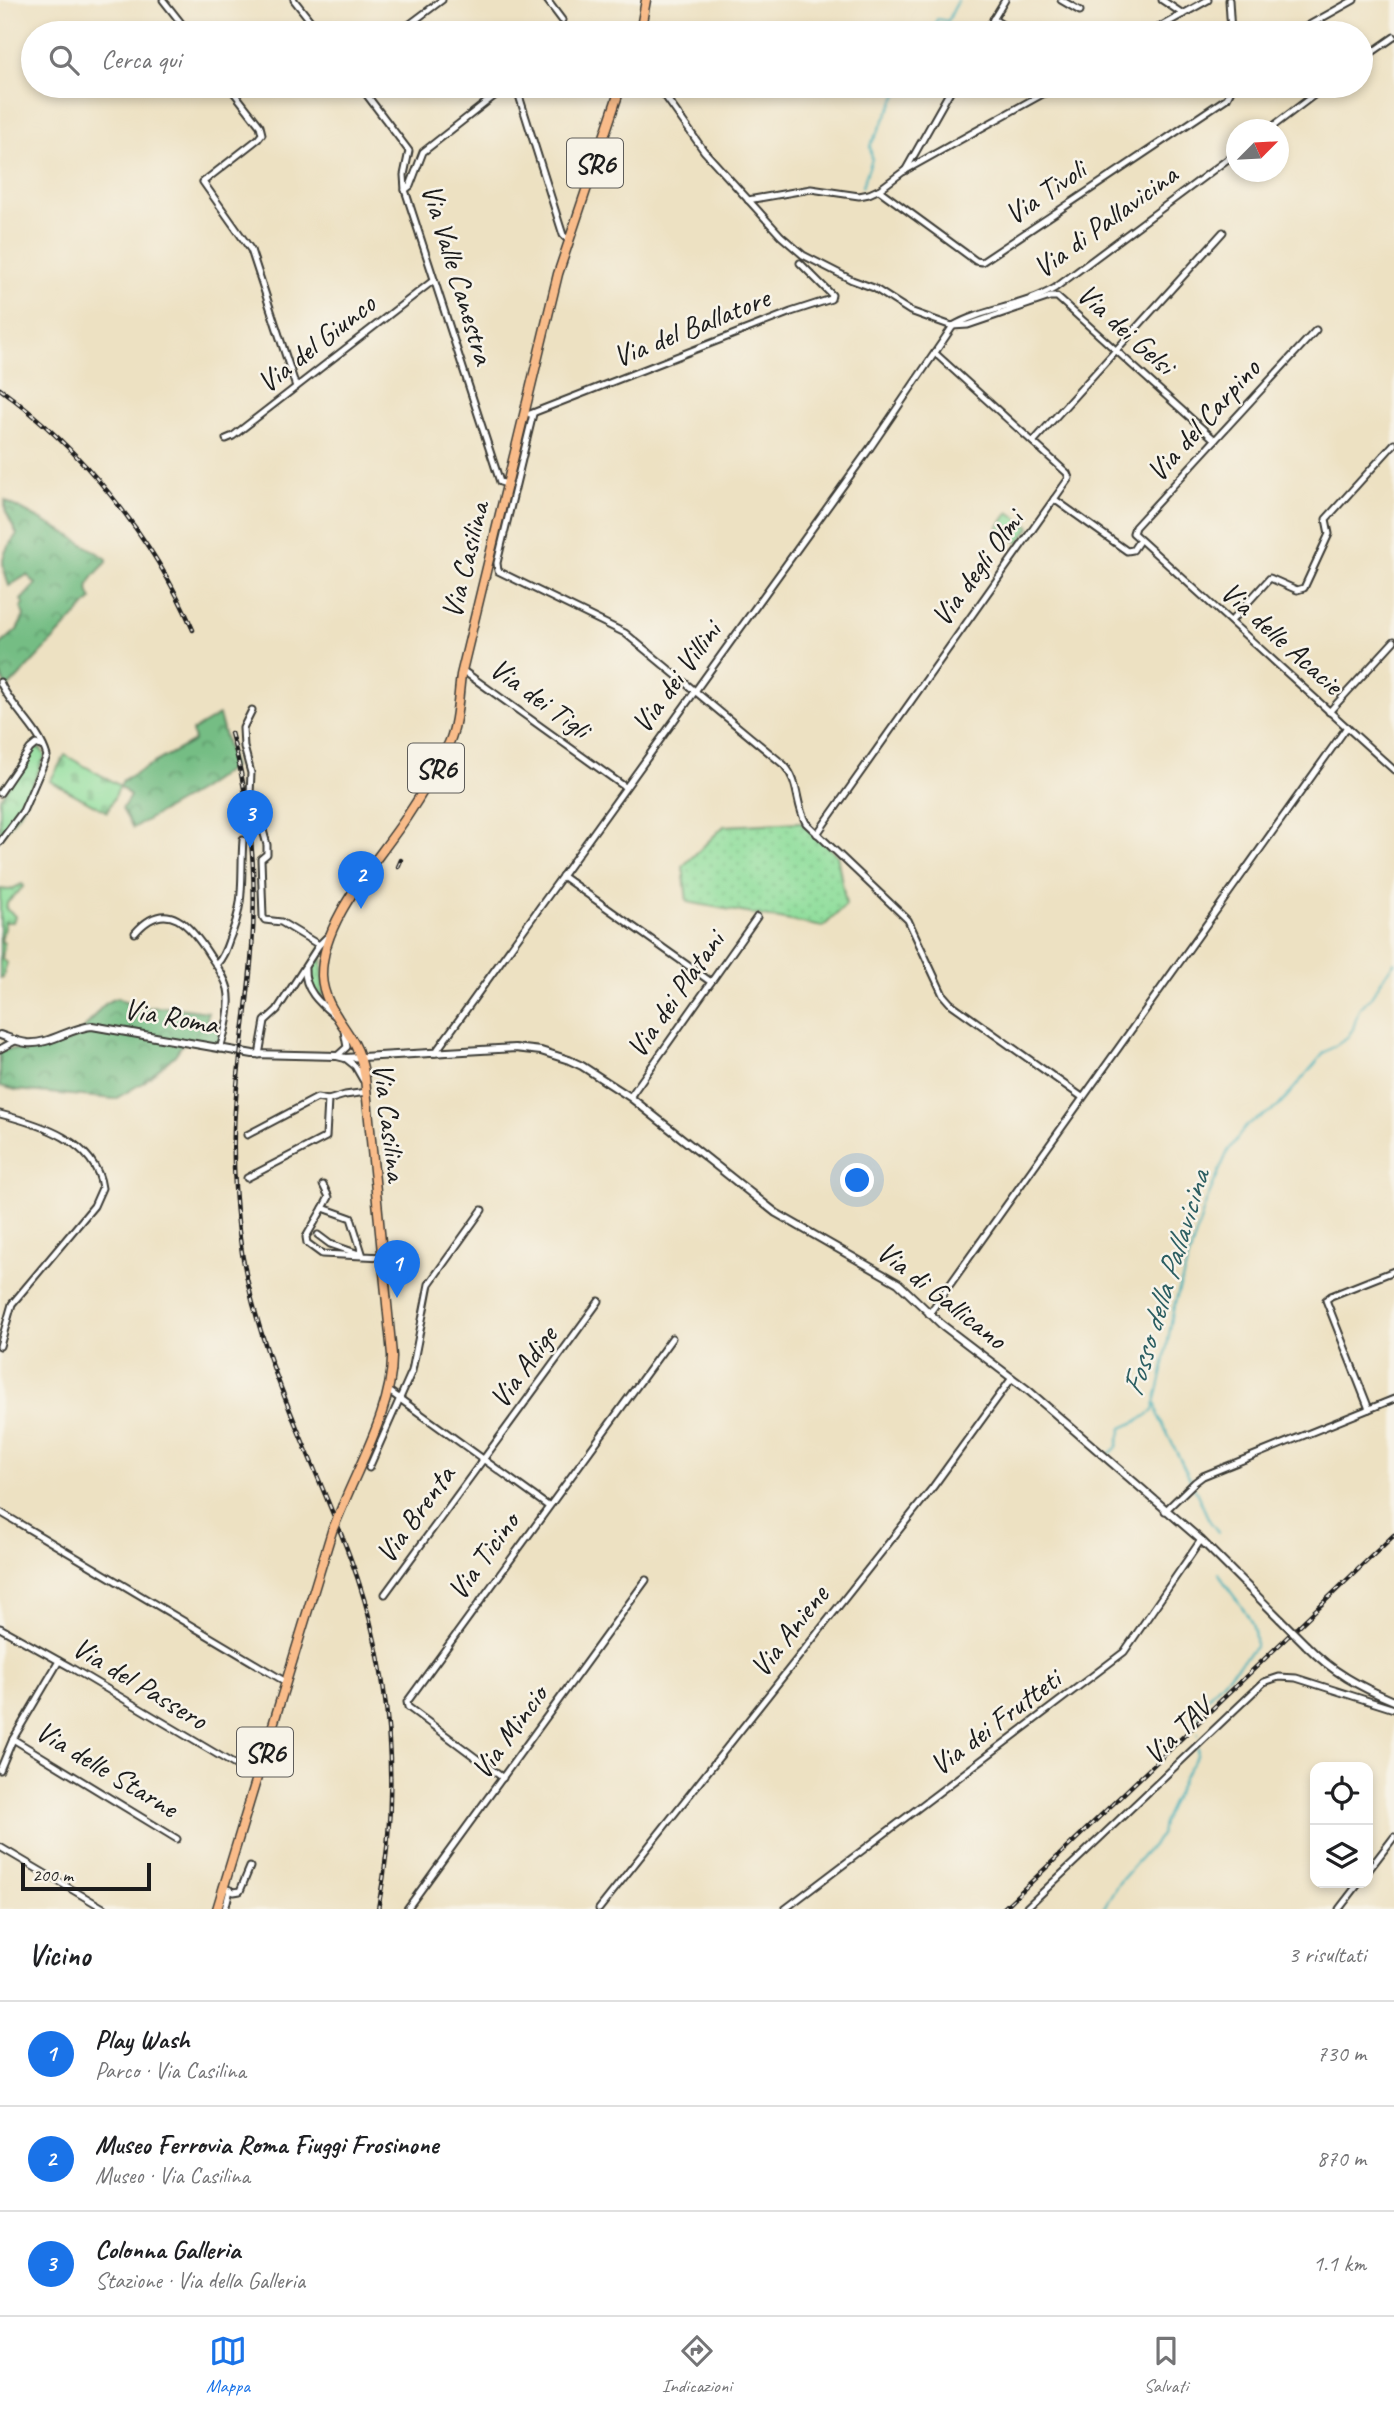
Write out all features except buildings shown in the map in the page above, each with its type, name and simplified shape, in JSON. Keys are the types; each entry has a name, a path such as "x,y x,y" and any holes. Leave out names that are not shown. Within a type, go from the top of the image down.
{"main road":[{"path":"643,21 646,0"},
{"name":"Via Casilina","path":"217,1909 226,1888 332,1531 388,1391 392,1358 367,1091 360,1057 325,993 322,978 324,960 331,931 352,895 407,816 443,755 453,731 462,670 507,484 528,414 556,284 617,98"}],"street":[{"path":"163,0 180,21"},
{"path":"294,0 311,21"},
{"path":"414,21 442,0"},
{"path":"547,0 562,20"},
{"path":"996,21 993,19 1005,0"},
{"path":"1061,0 1080,12"},
{"path":"1162,0 1183,14"},
{"path":"1170,21 1208,0"},
{"path":"1229,0 1230,21"},
{"path":"1316,21 1354,0"},
{"path":"1373,52 1394,37"},
{"path":"238,98 260,126 262,134 203,182 251,250 296,387"},
{"name":"Via Valle Canestra","path":"369,98 408,149 405,190 500,482 507,484"},
{"path":"405,190 410,186 423,152 492,98"},
{"path":"520,98 563,235 569,241"},
{"path":"666,98 702,149 799,253 874,288 908,310 953,326"},
{"path":"904,171 946,98"},
{"path":"748,200 811,189 859,196 879,190 904,171 1035,98"},
{"name":"Via Tivoli","path":"879,190 976,261 982,262 1227,98"},
{"path":"1282,119 1310,98"},
{"name":"Via di Pallavicina","path":"953,326 1031,300 1055,288 1226,161"},
{"path":"1033,442 1223,232"},
{"name":"Via del Ballatore","path":"528,414 831,299 831,295 800,263"},
{"name":"Via del Giunco","path":"226,439 434,280"},
{"name":"Via dei Gelsi","path":"953,326 968,325 1055,296 1214,440"},
{"name":"Via dei Villini","path":"435,1053 936,354 953,326"},
{"name":"Via del Carpino","path":"1139,541 1133,533 1135,527 1316,330"},
{"name":"Via degli Olmi","path":"817,834 1069,476 936,354"},
{"path":"528,414 497,569 625,633 786,768 796,787 803,817 817,834 905,916 915,931 943,995 951,1004 1082,1097"},
{"path":"1231,621 1270,578 1297,590 1304,588 1329,535 1327,519 1394,444"},
{"path":"1054,499 1127,551 1133,550 1139,541"},
{"name":"Via delle Acacie","path":"1139,541 1394,770"},
{"path":"1329,712 1394,641"},
{"name":"Via dei Tigli","path":"462,670 625,787"},
{"path":"0,682 47,754 46,762 23,811 0,842"},
{"path":"252,710 243,732 250,768 253,818 263,830 268,848 267,854 261,859 263,917 281,922 319,945"},
{"path":"929,1314 1347,727"},
{"path":"0,793 32,747 37,744 43,747"},
{"path":"216,965 239,917 243,840"},
{"path":"562,876 711,982"},
{"path":"135,933 147,920 156,917 181,920 193,931 228,988 229,997 220,1049"},
{"name":"Via dei Platani","path":"630,1097 757,917"},
{"path":"259,1055 265,1021 277,1010 331,931"},
{"path":"306,966 305,977 309,988 324,1007 336,1016"},
{"path":"337,1056 347,1047 342,1025"},
{"name":"Via Roma","path":"0,1035 15,1041 38,1042 92,1026 259,1055 349,1054 360,1057"},
{"path":"0,1049 15,1041"},
{"name":"Via di Gallicano","path":"360,1057 515,1048 541,1051 569,1060 630,1097 766,1206 888,1276 904,1288 929,1314 1012,1378 1201,1541 1306,1646 1339,1674 1394,1701"},
{"name":"Via Roma","path":"337,1056 360,1057"},
{"path":"247,1135 316,1099 328,1100 367,1091 359,1071 345,1058"},
{"path":"247,1178 326,1136 328,1100"},
{"path":"0,1114 62,1136 76,1146 92,1161 102,1188 97,1203 12,1304 0,1346"},
{"path":"323,1185 329,1197 306,1237 308,1244 324,1254 383,1257"},
{"path":"323,1208 350,1217 362,1255"},
{"path":"369,1468 412,1371 429,1284 482,1210"},
{"path":"318,1235 330,1244 362,1255"},
{"path":"1369,1409 1326,1301 1331,1296 1394,1271"},
{"name":"Via Adige","path":"482,1460 600,1301"},
{"name":"Via Ticino","path":"503,1778 408,1707 407,1703 672,1338"},
{"name":"Via Aniene","path":"598,1909 933,1487 1012,1378"},
{"path":"388,1391 548,1506"},
{"path":"1165,1511 1200,1478 1394,1399"},
{"name":"Via Brenta","path":"385,1594 482,1460"},
{"path":"0,1512 286,1682"},
{"name":"Via dei Frutteti","path":"785,1909 1124,1652 1201,1541"},
{"name":"Via Mincio","path":"407,1909 646,1580"},
{"name":"Via del Passero","path":"0,1628 257,1778"},
{"path":"0,1770 13,1739 59,1661"},
{"name":"Via TAV","path":"1024,1909 1264,1682 1279,1677 1296,1678 1394,1709"},
{"name":"Via delle Starne","path":"13,1739 177,1839"},
{"path":"1373,1864 1394,1837"},
{"path":"0,1847 105,1909"},
{"path":"225,1909 226,1888 237,1892 241,1889 250,1867"},
{"path":"1339,1909 1355,1888"},
{"path":"85,1909 89,1900"}],"green space":[{"path":"5,501 66,533 107,559 89,584 92,599 7,689 0,674 0,645 17,630 24,616 21,607 24,604 21,600 36,584 27,575 9,586 3,558 17,534 5,510"},
{"path":"1009,512 1030,527 1019,543 998,528"},
{"path":"219,715 233,767 198,791 133,828 122,809 130,796 120,786 123,780 194,741 192,731"},
{"path":"34,748 41,749 45,756 21,811 0,838 0,799"},
{"path":"65,755 120,786 107,812 50,781"},
{"path":"800,822 837,855 846,905 823,927 687,902 683,866 724,826"},
{"path":"22,884 24,886 7,903 6,909 15,916 13,922 5,922 1,941 4,943 2,959 6,963 3,978 0,978 0,889 10,890"},
{"path":"322,946 321,999 313,986 310,973 313,960"},
{"path":"117,998 137,1008 171,1007 208,1012 206,1026 222,1029 219,1045 186,1039 175,1055 144,1082 115,1099 16,1090 0,1086 0,1051 43,1049 69,1041 82,1032 103,1006"}],"waterway":[{"path":"948,21 958,0"},
{"path":"936,21 948,21"},
{"path":"862,187 872,159 870,146 896,98"},
{"name":"Fosso della Pallavicina","path":"1108,1455 1117,1447 1122,1428 1153,1411 1174,1306 1207,1199 1228,1151 1247,1125 1278,1107 1325,1052 1346,1039 1353,1029 1359,1009 1370,998 1394,962"},
{"path":"1156,1404 1158,1415 1191,1481"},
{"path":"1194,1487 1209,1520 1218,1532"},
{"path":"1199,1717 1203,1702 1255,1647 1255,1636 1248,1616 1219,1573"},
{"path":"1103,1909 1117,1885 1161,1835 1163,1822 1197,1756 1198,1748"}],"railway":[{"path":"0,389 59,439 112,497 158,562 193,630"},
{"path":"231,733 248,813 254,895 250,972 234,1129 239,1232 246,1275 270,1358 350,1557 375,1643 388,1731 390,1776 385,1865 378,1909"},
{"path":"398,867 401,860"},
{"path":"1003,1909 1394,1535"}],"place":[{"name":"Colonna Galleria","path":"250,848"},
{"name":"Museo Ferrovia Roma Fiuggi Frosinone","path":"361,909"},
{"name":"Play Wash","path":"397,1298"}]}
